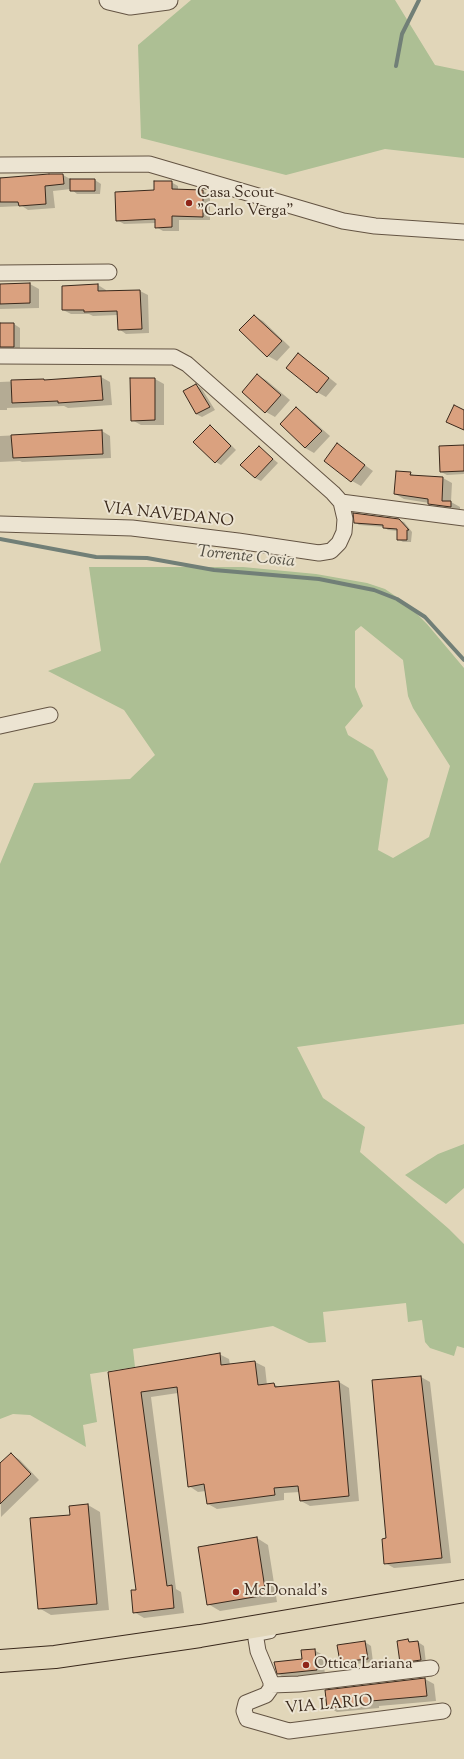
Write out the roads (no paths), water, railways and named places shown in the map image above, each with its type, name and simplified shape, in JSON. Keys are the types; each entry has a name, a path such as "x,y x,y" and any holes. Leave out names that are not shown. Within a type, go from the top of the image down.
{"main road":[{"path":"0,1674 55,1671 162,1654 372,1608 464,1591"},
{"path":"0,1661 55,1657 183,1638 349,1624 454,1606"}],"street":[{"path":"109,0 130,5 168,0"},
{"path":"0,165 149,164 343,221 375,226 464,232"},
{"path":"0,273 109,272"},
{"path":"0,356 174,357 187,364 341,502 464,518"},
{"name":"VIA NAVEDANO","path":"0,524 132,528 238,541 309,553 319,553 331,551 339,543 344,532 345,519 341,502"},
{"path":"0,726 50,715"},
{"path":"454,1606 448,1601 464,1598"},
{"path":"349,1624 354,1617 368,1614 372,1608"},
{"name":"VIA LARIO","path":"272,1630 259,1655 271,1685 270,1691 266,1696 246,1703 244,1713 247,1719 282,1729 307,1729 443,1711"},
{"path":"162,1654 164,1648 180,1645 183,1638"},
{"path":"271,1685 299,1684 431,1668"}],"waterway":[{"path":"396,66 402,34 419,0"},
{"name":"Torrente Cosia","path":"0,539 96,557 147,558 214,570 319,579 374,590 397,599 425,617 464,660"}],"place":[{"name":"Casa Scout \"Carlo Verga\"","path":"189,203"},
{"name":"McDonald's","path":"236,1592"},
{"name":"Ottica Lariana","path":"306,1665"}]}
